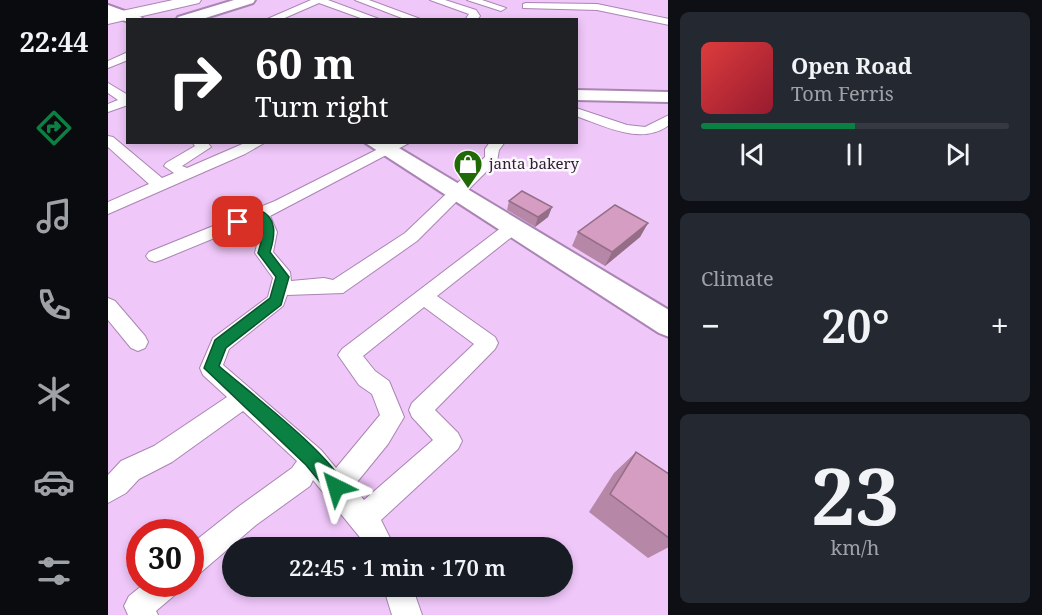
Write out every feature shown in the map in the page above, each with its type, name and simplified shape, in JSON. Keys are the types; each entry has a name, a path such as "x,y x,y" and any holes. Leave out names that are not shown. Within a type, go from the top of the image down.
{"main road":[{"path":"136,18 194,0"},
{"path":"137,18 216,0"},
{"path":"109,14 128,18"}],"street":[{"path":"190,18 248,0"},
{"path":"275,18 319,0 371,18"},
{"path":"360,0 412,18"},
{"path":"435,0 452,2 473,12 475,16 472,18"},
{"path":"472,0 501,8"},
{"path":"524,3 546,6 560,3 597,7 668,22"},
{"path":"108,65 126,56"},
{"path":"108,87 126,100"},
{"path":"578,99 668,97"},
{"path":"578,100 627,128 651,130 668,120"},
{"path":"108,108 126,101"},
{"path":"110,141 126,136"},
{"path":"110,141 159,184"},
{"path":"187,174 171,166 204,147 201,144"},
{"path":"109,207 159,184 216,164 255,144"},
{"path":"279,289 324,285 336,288 411,237 492,158 492,149 496,144"},
{"path":"155,256 259,214 389,146 455,192 668,324"},
{"path":"259,214 266,222 269,234 264,253 283,277 276,301 220,344 211,368 312,459 376,537"},
{"path":"336,487 380,436 392,417 381,388 367,378 349,355 512,228"},
{"path":"363,519 450,441 420,410 488,343 424,297"},
{"path":"108,306 138,342"},
{"path":"108,490 130,470 163,454 244,398"},
{"path":"204,551 247,516 301,477 312,459"},
{"path":"143,615 139,606 150,597"},
{"path":"401,597 407,615"}],"building":[{"path":"522,191 552,207 538,217 509,201"},
{"path":"615,205 648,223 612,252 578,232"},
{"path":"636,452 668,473 668,537 610,494"}],"place":[{"name":"janta bakery","path":"468,190"}],"route":[{"path":"238,222 259,214 266,222 269,234 264,253 283,277 276,301 220,344 211,368 312,459 336,487"}]}
